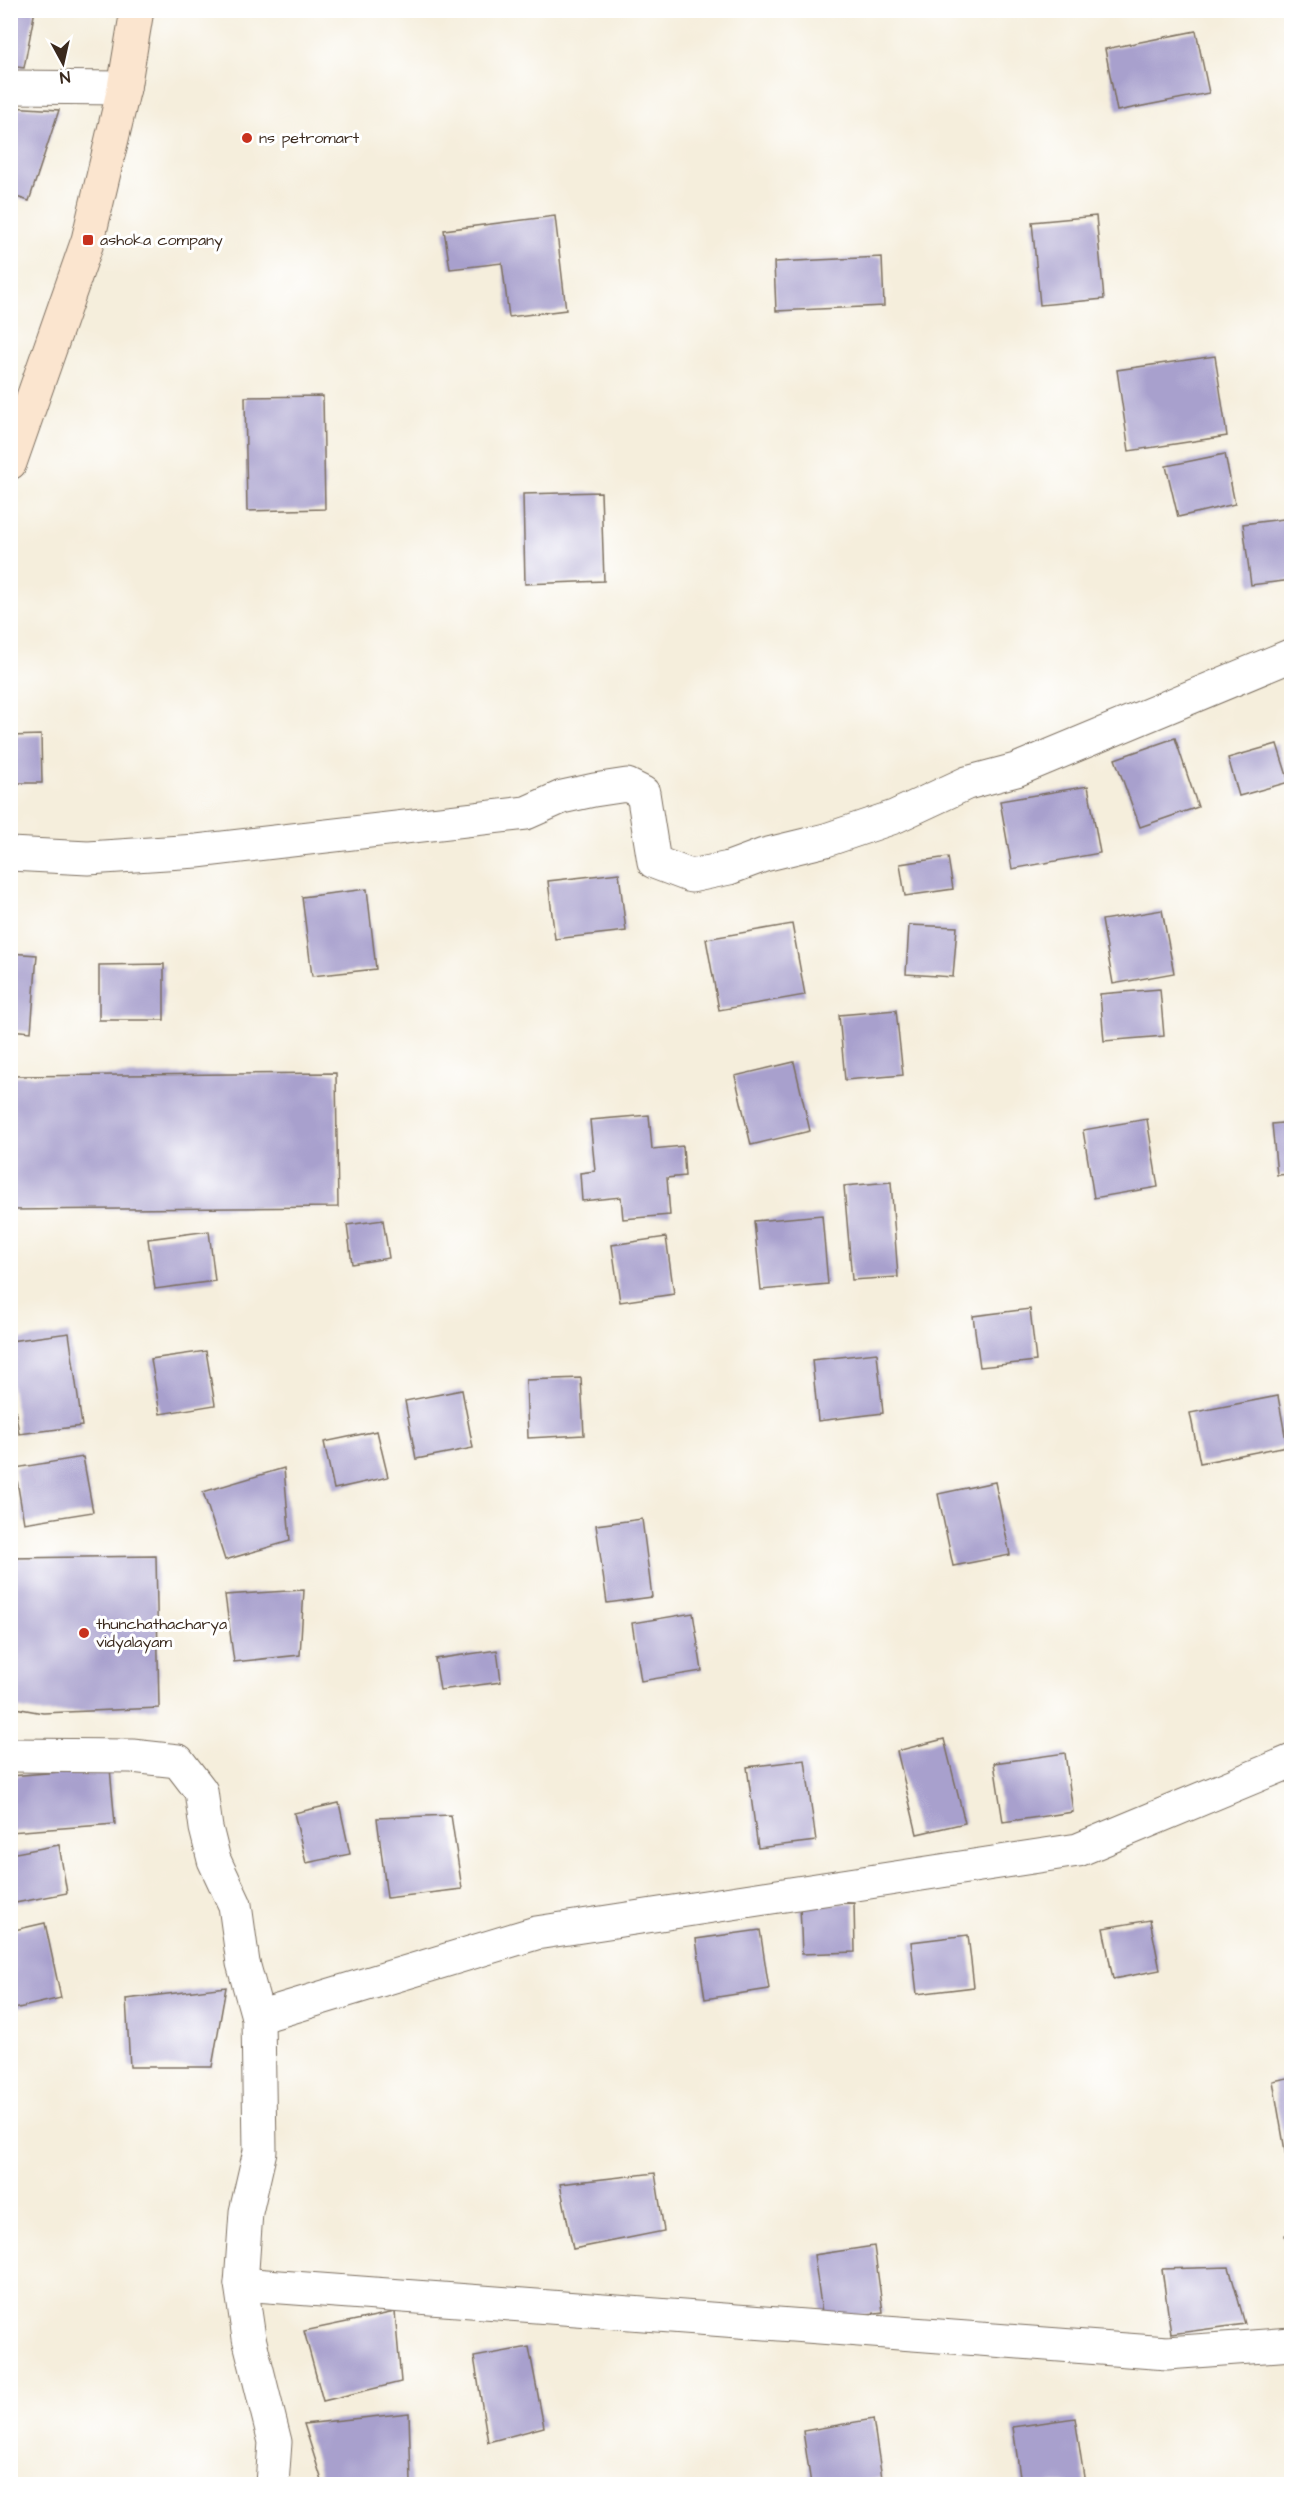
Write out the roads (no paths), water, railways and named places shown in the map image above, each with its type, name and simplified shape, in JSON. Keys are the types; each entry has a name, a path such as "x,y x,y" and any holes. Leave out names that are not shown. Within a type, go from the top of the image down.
{"main road":[{"path":"10,463 88,240 124,88 138,10"}],"street":[{"path":"10,87 124,88"},
{"path":"10,854 88,858 197,852 526,813 562,797 627,785 643,793 654,862 691,876 729,868 894,817 967,783 1016,770 1292,655"},
{"path":"10,1755 132,1756 178,1761 201,1791 206,1828 214,1860 235,1905 243,1964 258,2017 260,2151 246,2212 242,2284 249,2338 275,2442 272,2484"},
{"path":"258,2017 536,1933 1078,1850 1292,1761"},
{"path":"242,2284 1167,2353 1292,2344"}],"place":[{"name":"ns petromart","path":"247,138"},
{"name":"ashoka company","path":"88,240"},
{"name":"thunchathacharya vidyalayam","path":"84,1633"}]}
